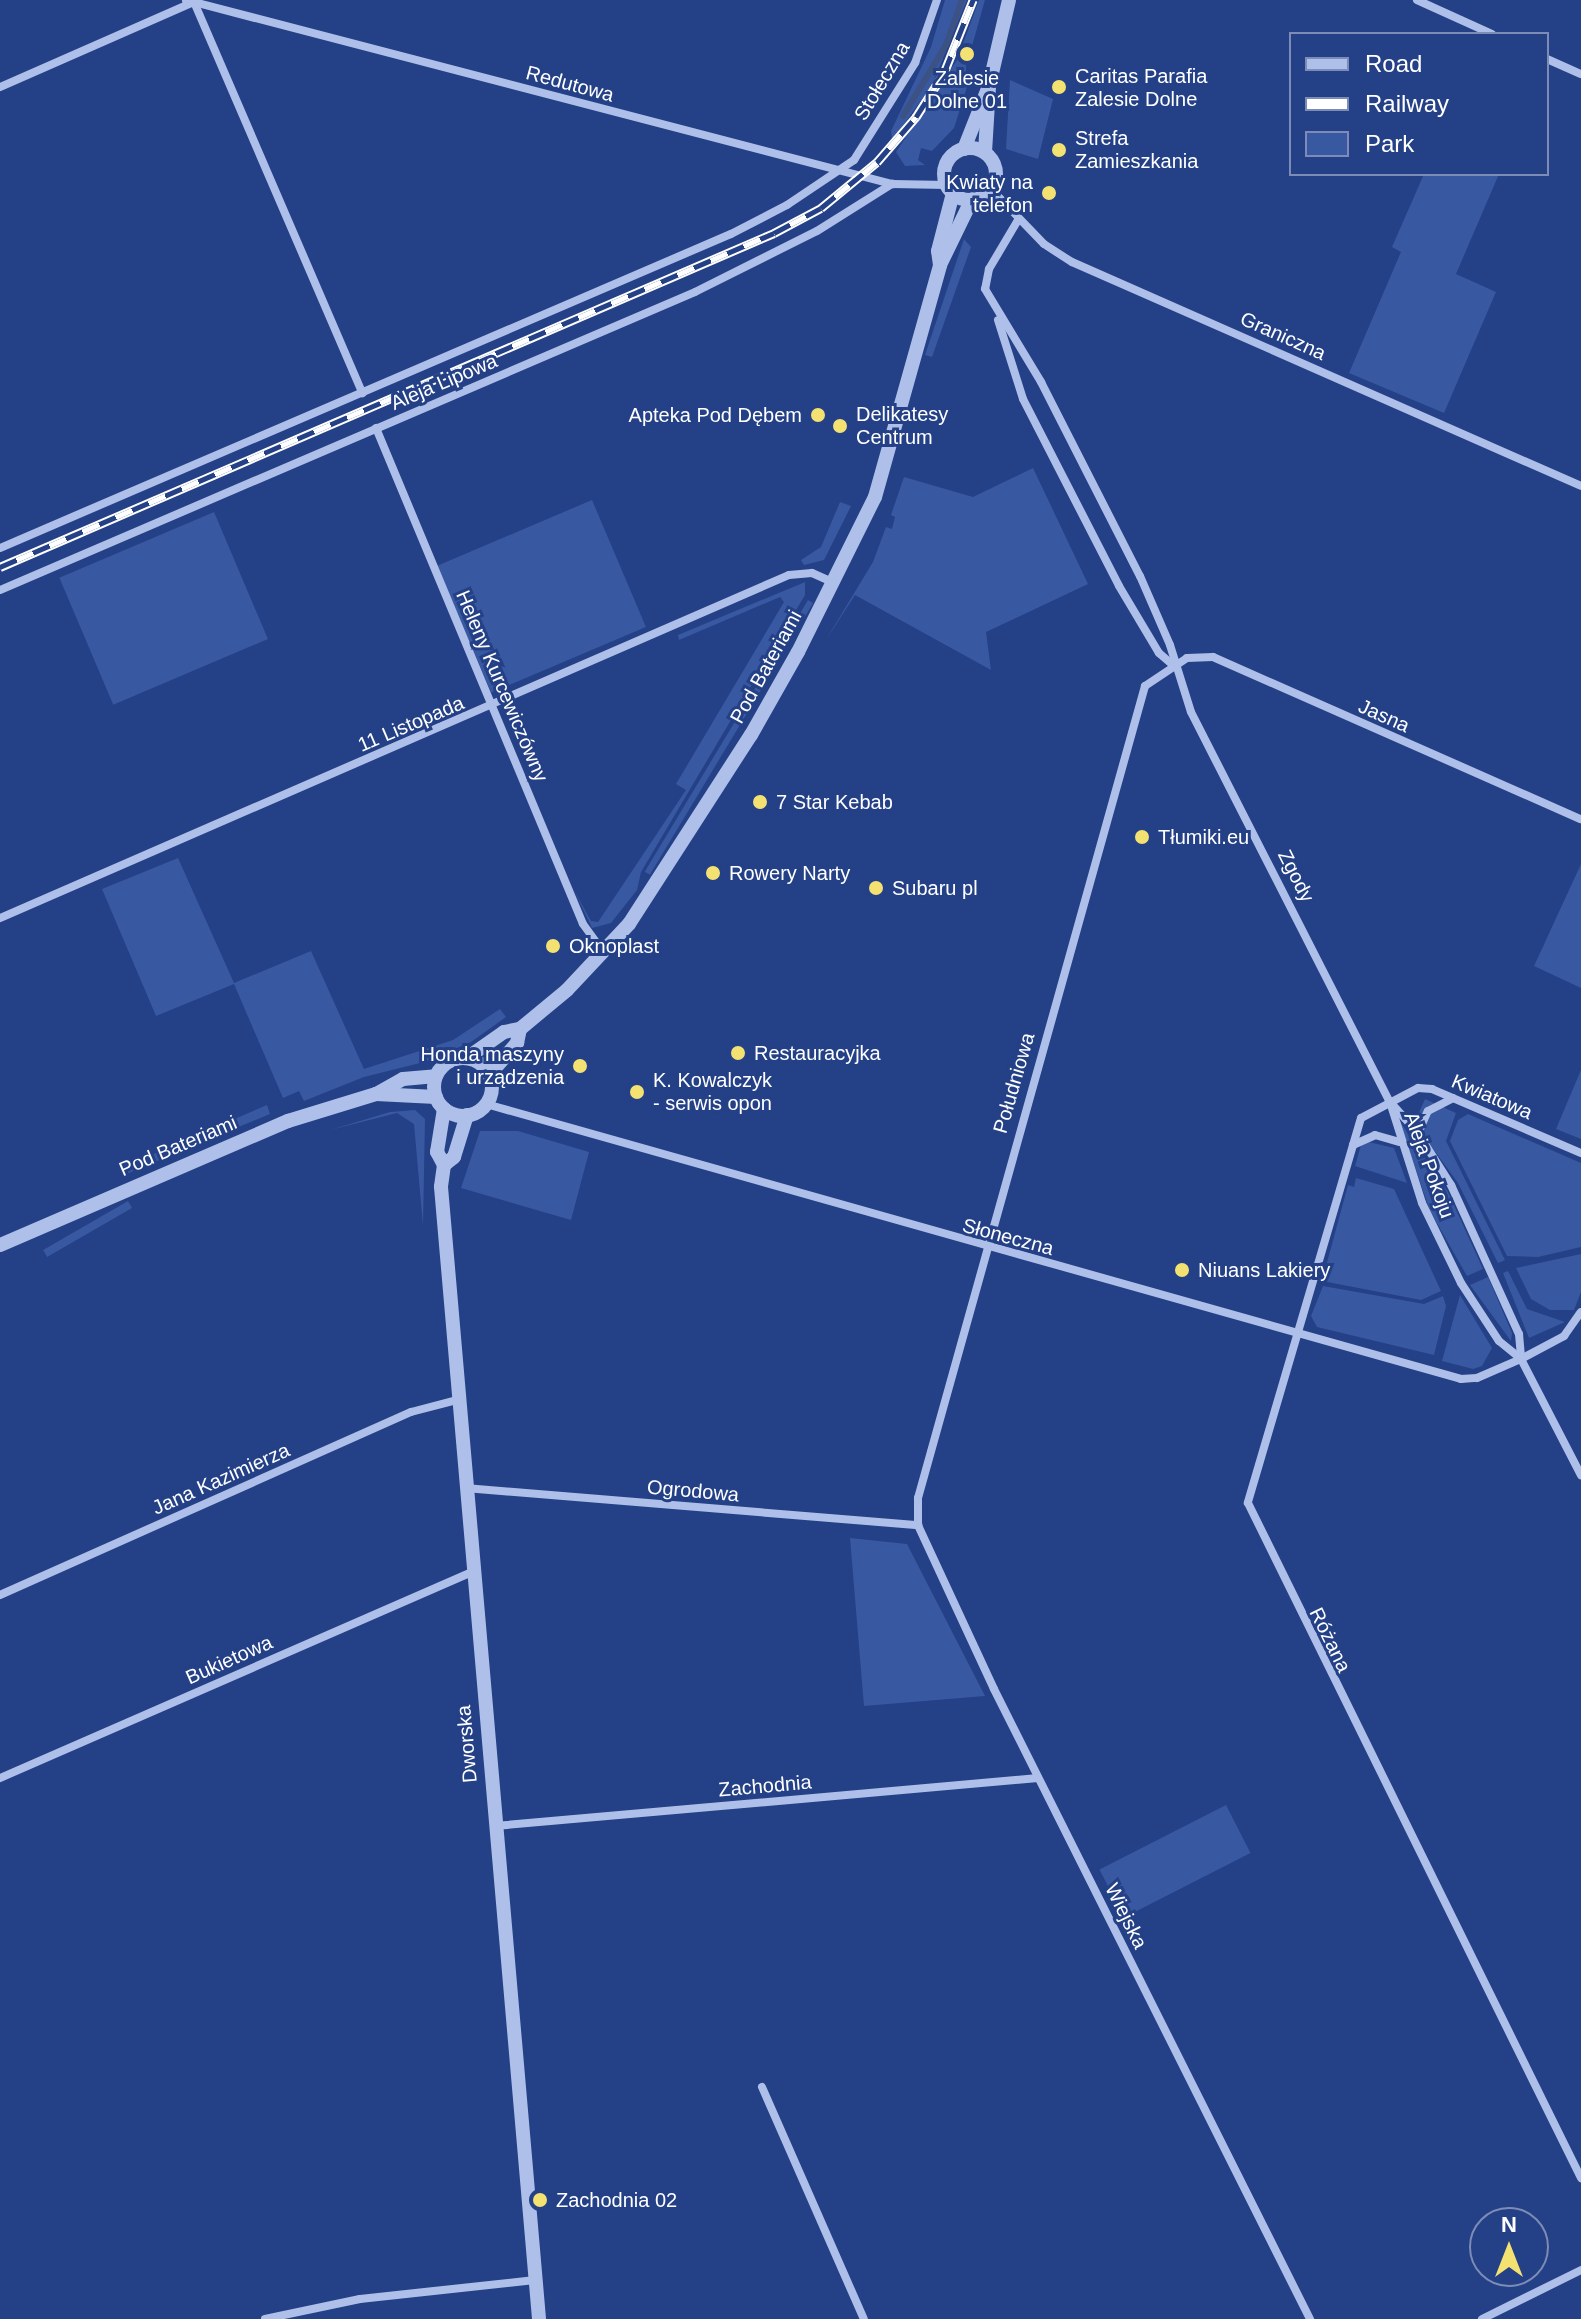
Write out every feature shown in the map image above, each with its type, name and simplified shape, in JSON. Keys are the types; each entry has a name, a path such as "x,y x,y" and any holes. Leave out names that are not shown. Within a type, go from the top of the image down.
{"street":[{"name":"Stołeczna","path":"841,171 915,63 937,0"},
{"path":"989,86 985,152 995,166 991,189 972,199 950,189 947,163 964,149 989,86 1009,0"},
{"path":"1417,0 1488,32"},
{"name":"Redutowa","path":"190,1 892,184 950,189"},
{"path":"0,87 190,1 362,393"},
{"path":"1549,60 1581,74"},
{"path":"964,149 985,152"},
{"name":"Aleja Lipowa","path":"0,548 731,234 841,171"},
{"name":"Aleja Lipowa","path":"0,590 695,292 817,231 892,184"},
{"name":"Pod Bateriami","path":"940,265 938,251 950,189"},
{"name":"Graniczna","path":"991,189 1018,220 1072,262 1581,486"},
{"name":"Pod Bateriami","path":"0,1245 288,1121 376,1094 403,1079 436,1076 448,1062 467,1058 504,1032 520,1029 604,953 656,886 751,735 835,583 875,497 940,265 972,199"},
{"name":"Zgody","path":"1018,220 985,281 998,317 1001,343 1023,399 1119,586 1159,653 1173,666"},
{"name":"Zgody","path":"998,317 1041,382 1140,576 1170,645 1173,666 1191,712 1390,1102"},
{"name":"Heleny Kurcewiczówny","path":"376,428 583,924 604,953"},
{"name":"11 Listopada","path":"0,918 494,706 789,575 812,573 835,583"},
{"name":"Jasna","path":"1173,666 1187,658 1213,657 1581,819"},
{"name":"Południowa","path":"918,1525 923,1470 1140,695 1173,666"},
{"name":"Pod Bateriami","path":"489,1075 517,1043 520,1029"},
{"path":"444,1165 454,1157 467,1115 486,1104 492,1090 489,1075 467,1058"},
{"path":"436,1076 440,1103"},
{"name":"Kwiatowa","path":"1390,1102 1423,1088 1581,1153"},
{"name":"Pod Bateriami","path":"376,1094 440,1103 467,1115"},
{"path":"1418,1133 1428,1111 1453,1098"},
{"name":"Aleja Pokoju","path":"1390,1102 1418,1133 1491,1268 1519,1334 1521,1359 1581,1475"},
{"name":"Aleja Pokoju","path":"1390,1102 1399,1142 1422,1203 1461,1283 1499,1341 1521,1359"},
{"name":"Różana","path":"1390,1102 1361,1118 1347,1156 1250,1490 1252,1516 1581,2178"},
{"name":"Dworska","path":"440,1103 437,1152 444,1165 457,1400 539,2319"},
{"name":"Słoneczna","path":"486,1104 984,1247 1461,1379 1477,1378 1564,1336 1581,1312"},
{"path":"1347,1156 1363,1137 1399,1142"},
{"name":"Jana Kazimierza","path":"0,1595 411,1412 457,1400"},
{"name":"Ogrodowa","path":"465,1488 918,1525"},
{"name":"Wiejska","path":"918,1525 1038,1778 1310,2319"},
{"name":"Bukietowa","path":"0,1778 472,1572"},
{"name":"Zachodnia","path":"494,1826 1038,1778"},
{"path":"762,2087 864,2319"},
{"path":"1482,2319 1581,2270"},
{"path":"265,2319 360,2299 535,2280"}],"green space":[{"path":"945,0 967,0 932,85 892,141 891,131 931,47"},
{"path":"979,0 985,0 972,46 965,46 967,87 954,128 932,151 921,148 918,160 925,165 905,166 896,152 957,60"},
{"path":"1010,80 1053,99 1038,159 1006,149"},
{"path":"1423,176 1498,176 1456,274 1496,292 1444,413 1349,373 1401,252 1392,247"},
{"path":"964,239 971,247 932,357 925,355"},
{"path":"1033,468 1088,584 986,632 991,670 855,595 824,643 873,562 886,527 892,529 895,517 891,515 904,477 973,497"},
{"path":"592,500 646,627 491,693 437,566"},
{"path":"840,502 851,506 824,560 804,565 801,560 821,547"},
{"path":"214,512 268,639 113,705 59,578"},
{"path":"805,582 805,595 641,872 637,890 611,923 592,928 574,890 591,921 598,922 686,790 676,784 784,602 780,597 679,640 678,635"},
{"path":"808,600 813,603 650,875 645,872"},
{"path":"178,858 234,983 311,951 364,1069 453,1040 500,1009 506,1017 471,1042 424,1062 364,1077 304,1101 299,1091 283,1098 234,984 156,1016 102,889"},
{"path":"1581,864 1581,988 1534,966"},
{"path":"1581,1070 1581,1139 1556,1129"},
{"path":"1425,1099 1456,1113 1446,1141 1505,1260 1498,1263 1458,1183 1423,1135 1417,1117"},
{"path":"267,1105 270,1114 124,1175 121,1168"},
{"path":"415,1110 425,1119 423,1226 414,1124 397,1113 330,1130 390,1112"},
{"path":"1468,1114 1581,1163 1581,1247 1538,1257 1507,1256 1450,1141 1458,1120"},
{"path":"1399,1120 1448,1192 1483,1269 1467,1276 1430,1211"},
{"path":"480,1131 518,1131 589,1152 571,1220 461,1188"},
{"path":"1369,1142 1394,1148 1407,1183 1355,1166 1361,1145"},
{"path":"1356,1178 1394,1189 1441,1291 1421,1300 1322,1281 1348,1185 1354,1187"},
{"path":"128,1201 132,1208 47,1257 43,1250"},
{"path":"1581,1254 1581,1292 1574,1310 1550,1310 1531,1299 1516,1268"},
{"path":"1508,1271 1527,1309 1565,1322 1529,1338 1503,1273"},
{"path":"1488,1277 1512,1333 1511,1341 1470,1285"},
{"path":"1323,1286 1424,1304 1443,1296 1446,1306 1434,1355 1317,1327 1311,1316"},
{"path":"1460,1295 1492,1348 1482,1366 1473,1369 1442,1361"},
{"path":"850,1538 907,1544 985,1696 864,1706"},
{"path":"1226,1805 1251,1853 1124,1918 1099,1869"}],"waterway":[{"path":"903,116 946,45 962,0"}],"railway":[{"path":"0,567 774,233 821,208 877,162 916,117 944,73 973,0"}],"place":[{"name":"Zalesie Dolne 01","path":"967,54"},
{"name":"Caritas Parafia Zalesie Dolne","path":"1059,87"},
{"name":"Strefa Zamieszkania","path":"1059,150"},
{"name":"Kwiaty na telefon","path":"1049,193"},
{"name":"Apteka Pod Dębem","path":"818,415"},
{"name":"Delikatesy Centrum","path":"840,426"},
{"name":"7 Star Kebab","path":"760,802"},
{"name":"Tłumiki.eu","path":"1142,837"},
{"name":"Rowery Narty","path":"713,873"},
{"name":"Subaru pl","path":"876,888"},
{"name":"Oknoplast","path":"553,946"},
{"name":"Restauracyjka","path":"738,1053"},
{"name":"Honda maszyny i urządzenia","path":"580,1066"},
{"name":"K. Kowalczyk - serwis opon","path":"637,1092"},
{"name":"Niuans Lakiery","path":"1182,1270"},
{"name":"Zachodnia 02","path":"540,2200"}]}
